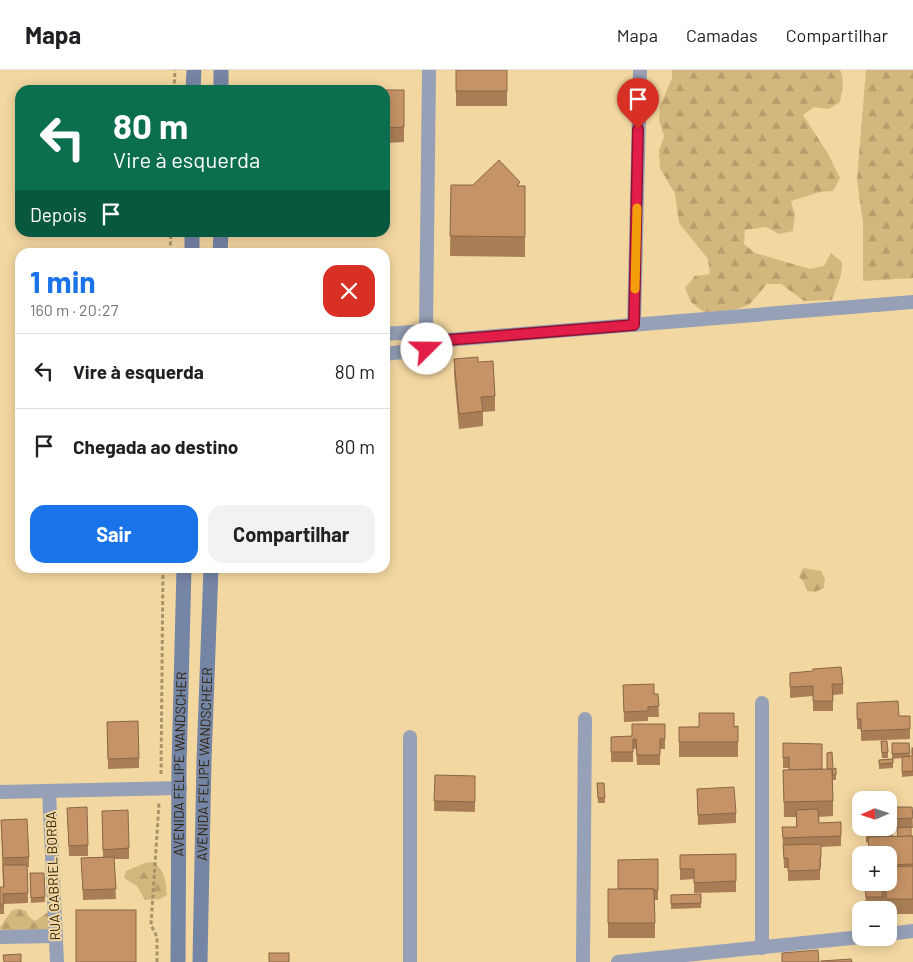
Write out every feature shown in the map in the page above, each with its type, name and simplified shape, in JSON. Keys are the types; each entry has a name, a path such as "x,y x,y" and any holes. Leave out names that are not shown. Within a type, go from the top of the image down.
{"main road":[{"path":"193,85 194,70"},
{"path":"221,70 221,85"},
{"name":"AVENIDA FELIPE WANDSCHER","path":"178,962 179,767 184,573"},
{"name":"AVENIDA FELIPE WANDSCHEER","path":"200,962 204,760 211,573"}],"street":[{"path":"427,349 429,70"},
{"path":"634,325 640,70"},
{"path":"390,353 427,349 447,340 913,302"},
{"path":"390,334 426,331 447,340"},
{"path":"762,703 762,948"},
{"path":"583,962 584,719"},
{"path":"410,737 410,962"},
{"path":"0,792 180,788"},
{"name":"RUA GABRIEL BORBA","path":"49,791 57,962"},
{"path":"897,933 913,931"},
{"path":"0,938 56,936"},
{"path":"618,962 852,938"}],"path":[{"path":"174,85 175,70"},
{"path":"157,962 157,937 151,925 160,788 162,573"}],"green space":[{"path":"672,70 840,70 843,82 840,102 829,109 814,107 803,115 827,152 840,178 833,191 820,192 791,201 795,215 793,231 779,234 766,227 745,230 744,244 755,253 810,269 824,266 831,253 842,262 841,275 832,300 804,301 781,284 767,284 749,305 734,310 704,312 691,302 685,288 695,276 710,274 708,259 679,223 675,194 660,168 659,151 664,136 659,120 660,106 672,78"},
{"path":"866,70 913,70 913,278 863,281 863,223 857,180"},
{"path":"803,568 821,571 825,579 824,588 815,592 807,591 804,582 799,577"},
{"path":"153,862 162,873 167,895 160,899 145,900 137,886 124,878 126,871 145,863"},
{"path":"53,909 49,931 3,940 0,927 12,910 26,911 29,917 35,921"}],"building":[{"path":"456,70 507,70 507,91 456,91"},
{"path":"390,90 404,90 404,127 390,128"},
{"path":"499,160 520,182 517,186 525,186 525,237 450,236 451,185 473,185"},
{"path":"478,357 478,362 493,361 495,396 481,397 483,411 459,414 454,359"},
{"path":"841,667 843,684 832,684 833,701 813,701 813,686 790,687 790,673"},
{"path":"654,684 654,694 658,694 659,706 648,707 648,711 624,712 623,685"},
{"path":"898,701 899,716 910,716 910,729 861,731 861,719 857,719 857,703"},
{"path":"699,713 734,713 734,727 738,726 738,742 679,742 679,727 699,727"},
{"path":"138,721 139,758 108,759 107,722"},
{"path":"632,724 665,724 665,739 660,739 660,755 637,755 636,739 633,739 633,752 611,752 611,737 632,736"},
{"path":"881,741 887,741 888,752 882,753"},
{"path":"783,743 822,744 822,769 789,770 789,757 783,758"},
{"path":"892,743 909,743 910,753 892,754"},
{"path":"912,748 913,771 902,772 902,757 912,756"},
{"path":"832,752 833,769 836,768 836,775 833,775 832,769 827,769 827,753"},
{"path":"893,759 893,763 879,764 879,760"},
{"path":"832,769 833,801 784,802 783,770"},
{"path":"435,775 475,776 475,802 434,801"},
{"path":"597,783 604,783 605,798 598,798"},
{"path":"734,787 736,813 698,815 697,789"},
{"path":"87,807 88,845 69,846 67,808"},
{"path":"898,807 912,807 913,818 898,819"},
{"path":"818,809 819,823 841,822 841,836 783,838 782,827 797,827 796,810"},
{"path":"128,810 129,848 103,850 102,811"},
{"path":"27,819 29,857 3,858 1,820"},
{"path":"911,827 911,836 898,837 898,828"},
{"path":"913,836 913,864 897,865 897,846 868,846 868,837"},
{"path":"821,844 820,870 788,871 788,858 784,858 783,845"},
{"path":"736,854 736,881 694,883 694,869 680,869 680,855"},
{"path":"114,857 116,889 83,890 81,858"},
{"path":"658,859 658,890 618,889 618,860"},
{"path":"3,865 27,865 28,893 3,894 4,904 0,904 0,887 4,887"},
{"path":"913,866 913,899 886,899 886,891 897,891 897,867"},
{"path":"30,873 44,873 45,897 31,898"},
{"path":"608,889 654,889 655,923 608,923"},
{"path":"866,891 882,891 883,897 866,897"},
{"path":"701,894 701,903 671,904 671,895"},
{"path":"76,910 136,910 136,962 76,962"},
{"path":"818,950 819,962 782,962 782,953"},
{"path":"269,953 289,953 289,962 269,962"},
{"path":"21,954 21,962 4,962 3,955"},
{"path":"851,959 852,962 821,962 821,961"}],"slow traffic":[{"path":"635,289 637,208"}],"route":[{"path":"427,349 447,340 634,325 638,129"}]}
